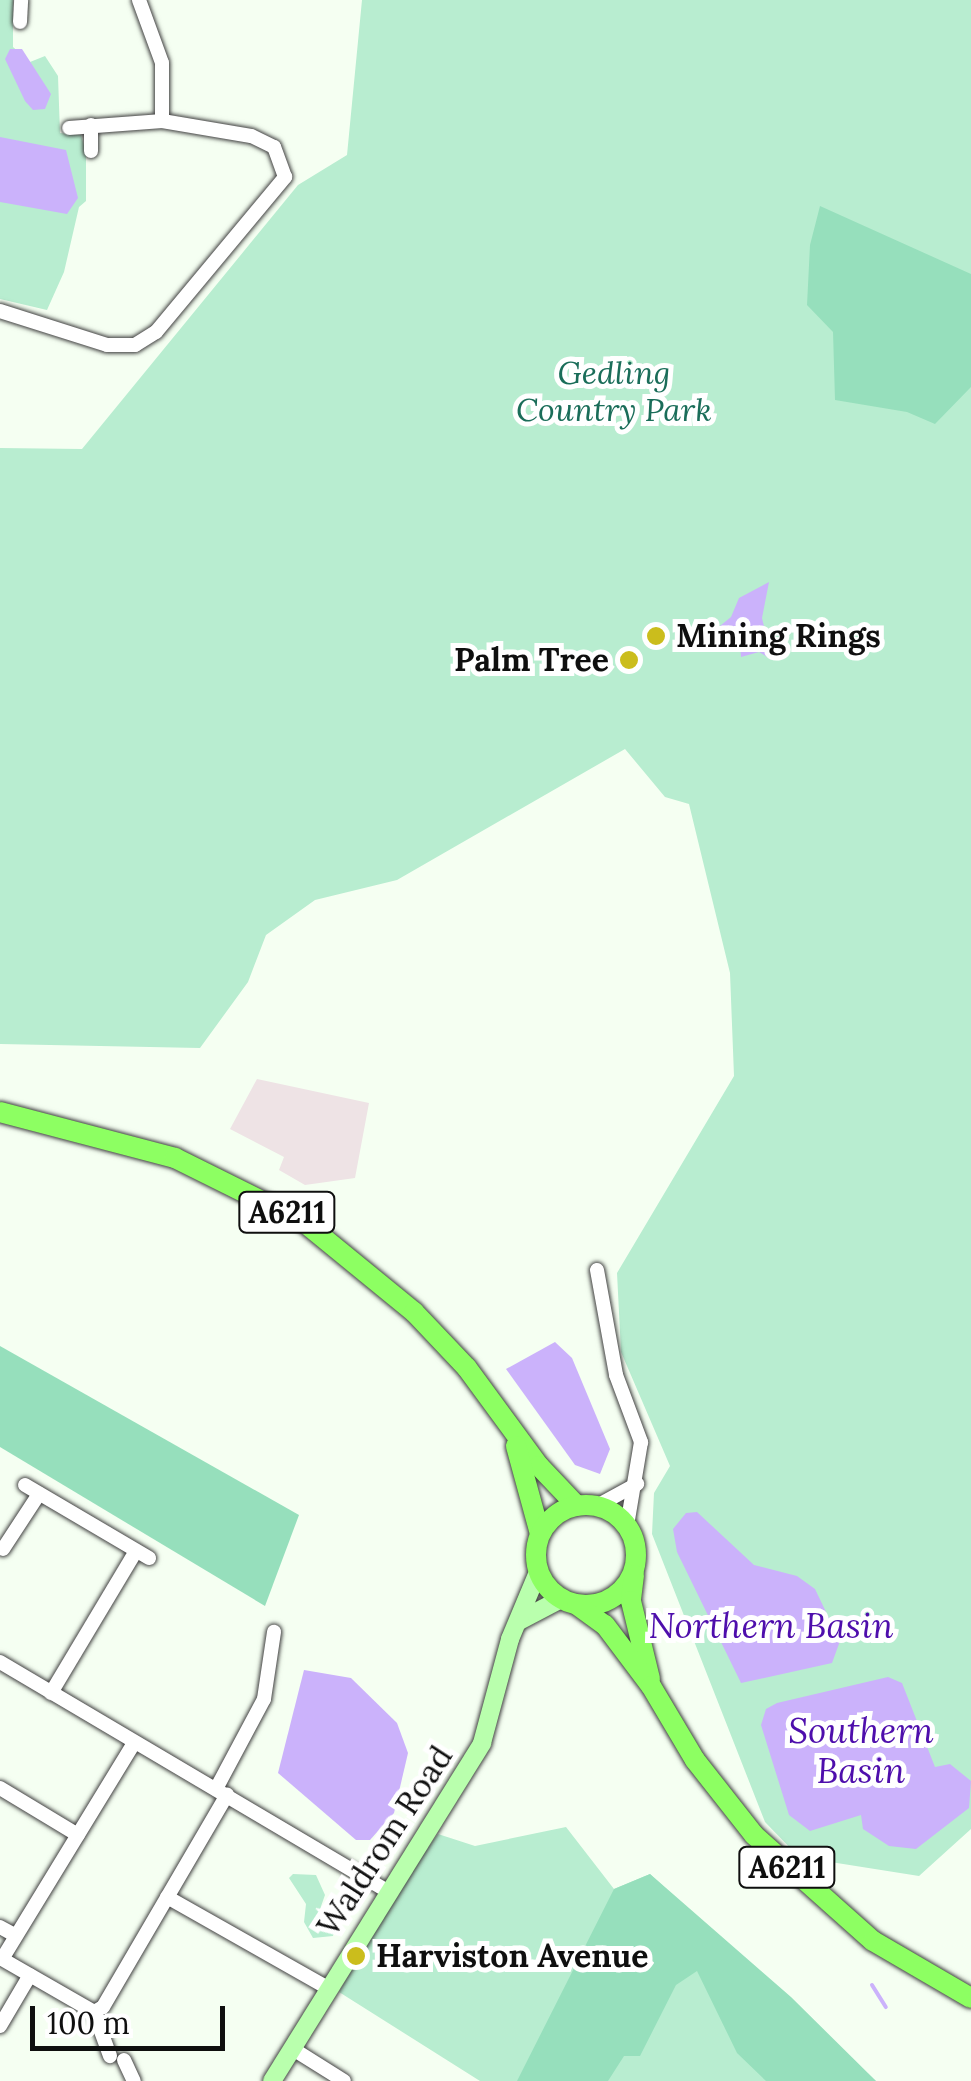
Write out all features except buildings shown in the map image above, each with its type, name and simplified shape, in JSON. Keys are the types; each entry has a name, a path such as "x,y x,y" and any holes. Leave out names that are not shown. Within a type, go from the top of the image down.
{"main road":[{"name":"A6211","path":"0,1112 175,1158 304,1222 414,1312 507,1421 587,1506"},
{"name":"A6211","path":"507,1421 540,1534"},
{"path":"587,1506 627,1526 634,1567 616,1595 569,1602 538,1572 540,1534 558,1513 587,1506"},
{"name":"A6211","path":"634,1567 631,1601 652,1686"},
{"name":"A6211","path":"569,1602 606,1625 652,1686 695,1760 767,1848 873,1941 971,1998"}],"street":[{"path":"20,22 21,0"},
{"path":"139,0 162,63 162,121"},
{"path":"0,311 106,345 135,345 156,332 286,177 274,146 250,136 162,121 69,128"},
{"path":"91,125 91,151"},
{"path":"597,1270 616,1375 641,1442 627,1526"},
{"path":"587,1506 637,1484"},
{"path":"25,1485 142,1555 51,1693"},
{"path":"3,1549 39,1494"},
{"name":"Waldrom Road","path":"272,2081 386,1890 482,1744 538,1572"},
{"path":"519,1621 569,1602"},
{"path":"94,2012 103,2008 168,1897 259,1713 274,1632"},
{"path":"0,1662 386,1890"},
{"path":"134,1742 2,1959 94,2012 117,2058 134,2081"},
{"path":"0,1788 78,1834"},
{"path":"168,1897 328,1988"},
{"path":"0,1926 16,1936"},
{"path":"0,2026 30,1975"},
{"path":"293,2049 344,2081"}],"shaded area":[{"path":"257,1079 369,1103 355,1178 305,1185 279,1170 284,1157 230,1129"}],"green space":[{"path":"0,0 13,0 13,47 30,62 45,56 58,76 60,133 81,135 86,153 86,201 79,207 64,272 47,310 0,299"},
{"name":"Gedling Country Park","path":"362,0 971,0 971,1829 919,1876 799,1857 765,1822 652,1534 654,1493 670,1466 621,1352 617,1273 734,1076 730,973 689,804 665,797 625,749 397,880 315,900 266,935 248,982 200,1048 0,1044 0,448 82,449 298,185 347,155"},
{"path":"820,206 971,274 971,387 935,424 907,412 835,400 833,332 807,305 810,245"},
{"path":"0,1346 299,1515 265,1606 0,1447"},
{"path":"566,1827 614,1889 650,1874 876,2081 480,2081 339,1992 392,1897 438,1834 475,1846"},
{"path":"293,1874 316,1875 325,1895 319,1912 335,1927 333,1936 313,1938 304,1922 306,1904 289,1878"},
{"path":"650,1874 791,1997 876,2081 766,2081 737,2053 697,1971 676,1985 640,2056 624,2056 608,2081 517,2081 614,1889"}],"water":[{"path":"10,49 22,49 51,94 45,109 33,110 25,101 5,59"},
{"path":"0,137 66,150 78,198 67,214 0,202"},
{"path":"769,582 762,618 772,660 759,652 741,657 740,644 715,630 731,617 739,598"},
{"path":"555,1342 572,1358 610,1449 600,1474 575,1465 506,1369"},
{"name":"Northern Basin","path":"697,1512 754,1565 797,1576 815,1589 840,1641 832,1663 741,1683 677,1552 673,1529 686,1513"},
{"path":"304,1670 351,1678 397,1723 408,1753 394,1813 370,1840 356,1840 278,1773"},
{"name":"Southern Basin","path":"888,1677 902,1683 935,1767 950,1764 971,1781 969,1808 916,1849 889,1846 863,1829 861,1815 810,1831 789,1815 761,1725 766,1709 777,1703"}],"waterway":[{"path":"872,1985 886,2007"}],"place":[{"name":"Mining Rings","path":"656,636"},
{"name":"Palm Tree","path":"629,660"},
{"name":"Harviston Avenue","path":"356,1956"}]}
